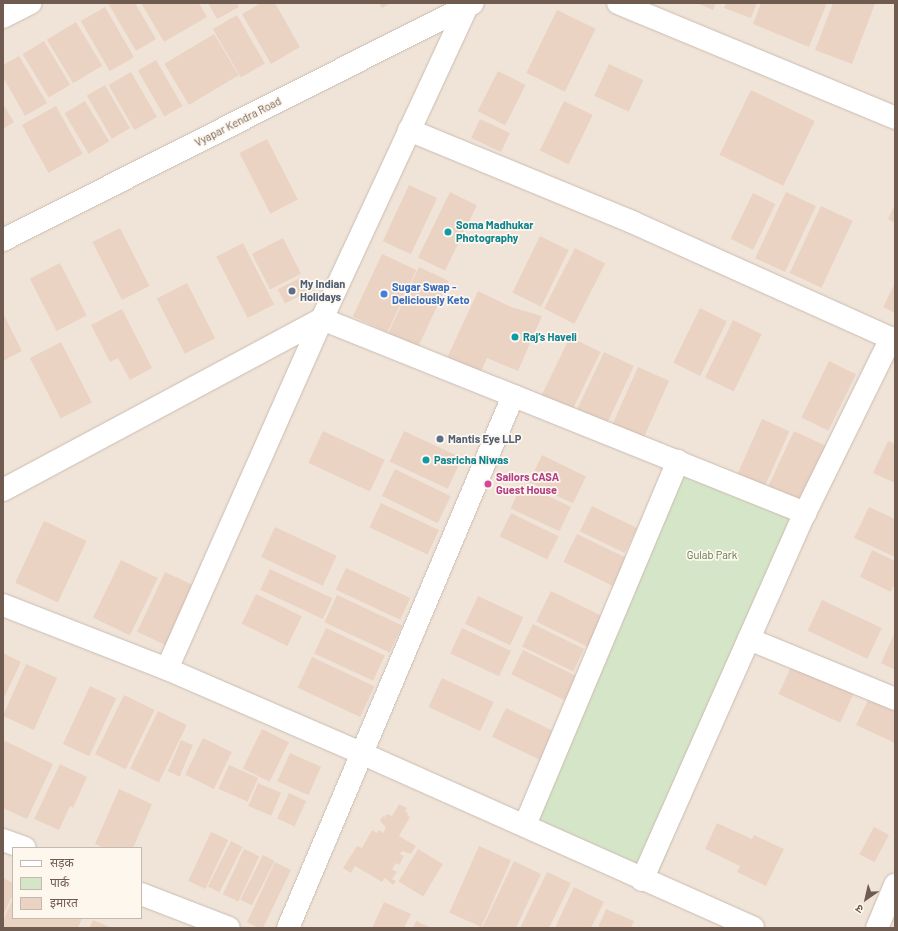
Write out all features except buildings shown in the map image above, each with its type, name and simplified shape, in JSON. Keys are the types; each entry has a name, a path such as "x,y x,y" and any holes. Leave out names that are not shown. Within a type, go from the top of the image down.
{"street":[{"path":"3,17 31,3"},
{"path":"618,3 895,118"},
{"path":"167,669 322,319 409,130 470,4"},
{"name":"Vyapar Kendra Road","path":"3,240 470,4"},
{"path":"409,130 632,222 893,339 805,513 642,880"},
{"path":"322,319 805,513"},
{"path":"3,490 322,319"},
{"path":"288,928 363,754 513,396"},
{"path":"525,825 678,462"},
{"path":"3,605 167,669 525,825 642,880 754,928"},
{"path":"749,639 895,699"},
{"path":"3,840 22,847"},
{"path":"877,928 895,885"},
{"path":"142,894 229,928"}],"shaded area":[{"path":"3,3 895,3 895,928 3,928"}],"green space":[{"name":"Gulab Park","path":"678,461 805,512 657,879 530,827"}],"place":[{"name":"Soma Madhukar Photography","path":"448,232"},
{"name":"My Indian Holidays","path":"292,291"},
{"name":"Sugar Swap - Deliciously Keto","path":"384,294"},
{"name":"Raj’s Haveli","path":"515,337"},
{"name":"Mantis Eye LLP","path":"440,439"},
{"name":"Pasricha Niwas","path":"426,460"},
{"name":"Sailors CASA Guest House","path":"488,484"}]}
